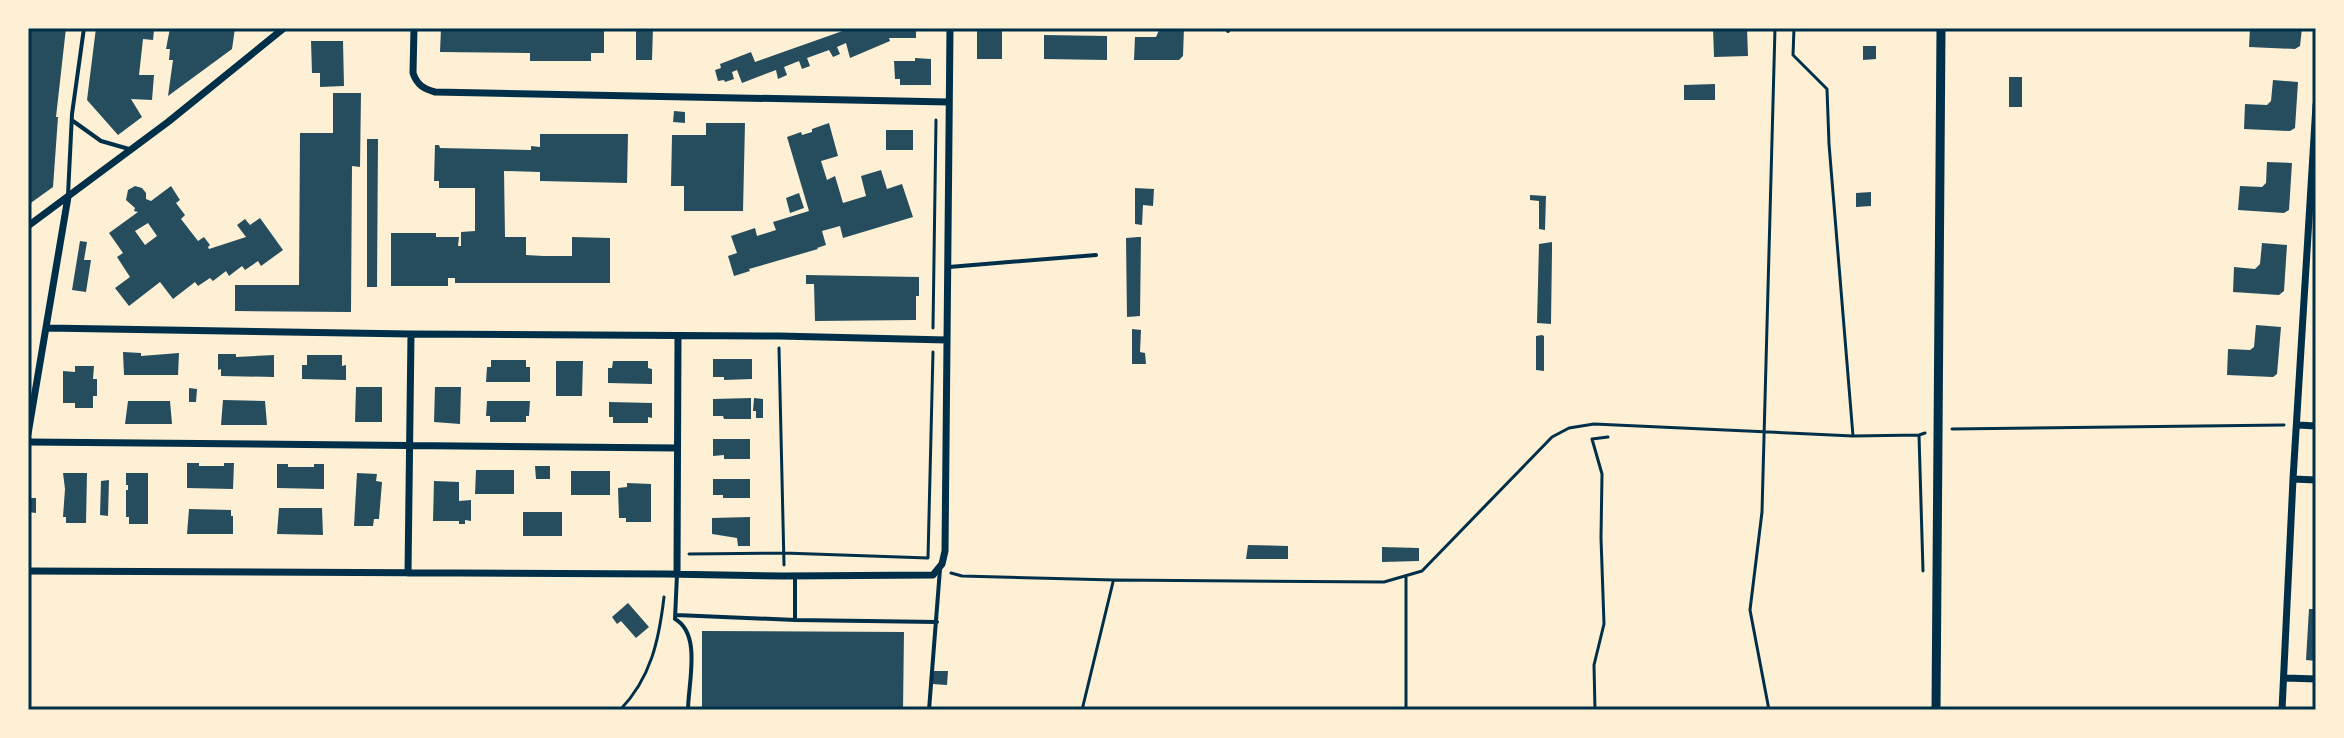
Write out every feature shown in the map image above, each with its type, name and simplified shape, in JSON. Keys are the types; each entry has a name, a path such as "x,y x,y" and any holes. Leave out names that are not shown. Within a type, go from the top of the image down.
{"street":[{"path":"28,226 284,28"},
{"path":"414,28 413,73 423,87 435,92 949,102"},
{"path":"28,571 933,575 940,569 945,551 950,28"},
{"path":"1936,710 1941,28"},
{"path":"2282,710 2316,105"},
{"path":"28,434 68,197"},
{"path":"47,328 947,340"},
{"path":"408,573 411,334"},
{"path":"677,574 678,336"},
{"path":"2298,425 2316,426"},
{"path":"28,442 677,448"},
{"path":"2293,479 2316,480"},
{"path":"2284,678 2316,679"}],"lane":[{"path":"68,197 72,120 84,28"},
{"path":"72,120 96,138 131,149"},
{"path":"946,267 1096,255"},
{"path":"929,710 940,569"},
{"path":"677,574 675,619 685,626 691,643 688,710"},
{"path":"795,576 795,620"},
{"path":"676,615 937,622"}],"path":[{"path":"1769,710 1750,610 1762,512 1775,28"},
{"path":"1794,28 1793,55 1827,89 1853,436"},
{"path":"676,554 784,553 928,558 936,102"},
{"path":"779,336 784,576"},
{"path":"940,569 962,576 1384,582 1422,571 1552,437 1569,428 1594,424 1853,436 1919,435"},
{"path":"1937,429 2298,425"},
{"path":"1595,710 1594,665 1604,624 1602,474 1592,439 1608,437"},
{"path":"620,710 641,684 652,659 660,627 666,574"},
{"path":"1406,576 1406,710"},
{"path":"1082,710 1114,580"}],"building":[{"path":"28,28 66,28 56,117 53,187 28,205"},
{"path":"96,28 154,30 153,40 143,39 139,75 154,75 152,100 131,99 142,117 118,135 87,100"},
{"path":"170,28 235,28 232,49 168,96 173,60 169,60 170,49 166,49"},
{"path":"441,28 604,30 604,53 591,53 591,61 530,61 530,53 440,52"},
{"path":"636,28 653,28 652,60 636,60"},
{"path":"851,28 916,28 916,38 889,38 890,41 850,58 846,43 837,47 840,54 833,57 829,50 807,58 810,66 802,69 799,61 784,67 787,75 778,79 776,70 742,83 737,70 732,72 734,79 718,81 715,70 721,68 720,64 751,52 755,62"},
{"path":"977,28 1002,28 1002,59 977,59"},
{"path":"1160,28 1184,28 1183,56 1179,60 1134,60 1135,37 1156,37"},
{"path":"1713,28 1747,28 1748,56 1714,57"},
{"path":"2250,28 2302,28 2300,46 2295,49 2249,47"},
{"path":"1044,35 1107,36 1107,60 1044,59"},
{"path":"311,41 343,41 344,86 320,87 320,73 312,73"},
{"path":"1863,46 1876,46 1876,59 1863,60"},
{"path":"915,58 931,59 931,85 900,85 900,79 895,79 894,61 915,61"},
{"path":"2009,77 2022,77 2022,107 2009,107"},
{"path":"2273,80 2298,82 2295,128 2290,131 2244,129 2245,104 2267,105 2271,101"},
{"path":"1715,84 1715,100 1684,100 1684,85"},
{"path":"333,93 361,93 360,167 352,166 351,312 235,311 235,285 299,285 300,133 333,133"},
{"path":"674,111 685,112 685,123 673,122"},
{"path":"706,123 745,123 743,211 684,211 684,186 671,186 672,135 706,135"},
{"path":"829,123 838,156 821,161 827,180 835,176 843,203 866,196 861,176 881,170 887,189 902,184 913,217 843,238 840,226 822,231 826,245 734,276 728,256 737,253 731,236 755,228 757,236 776,230 773,222 809,211 787,137 812,132 812,129"},
{"path":"886,130 913,130 913,150 886,150"},
{"path":"540,134 628,134 627,183 540,181 540,172 504,171 505,237 526,237 526,255 543,256 572,256 572,237 610,238 610,283 455,283 455,278 448,278 448,286 391,286 391,233 436,233 436,237 459,237 458,246 461,246 461,232 475,231 475,188 439,188 439,181 434,181 435,145 440,148 531,150 531,146 540,147"},
{"path":"367,139 378,139 377,287 367,287"},
{"path":"2267,162 2292,163 2289,210 2284,213 2238,210 2240,186 2262,187 2266,183"},
{"path":"135,186 142,188 146,199 151,201 171,186 180,200 176,203 185,215 181,219 198,241 204,237 210,245 209,249 246,237 237,225 245,219 250,225 260,218 283,250 261,266 258,261 245,270 242,266 229,276 226,271 213,281 210,278 198,286 195,282 173,299 160,282 129,306 115,288 130,277 117,257 123,253 109,233 138,212 126,200 128,190","holes":["148,223 157,236 145,245 135,231"]},
{"path":"1135,188 1154,189 1153,206 1143,205 1142,225 1135,224"},
{"path":"1871,192 1871,206 1856,207 1856,193"},
{"path":"799,193 804,208 790,213 786,198"},
{"path":"1530,195 1546,196 1545,230 1539,229 1539,201 1530,200"},
{"path":"1141,237 1140,316 1127,317 1126,238"},
{"path":"80,241 87,242 84,260 91,260 86,292 72,290"},
{"path":"1552,242 1551,324 1537,323 1539,244"},
{"path":"2262,243 2287,245 2284,291 2279,295 2233,292 2234,267 2255,269 2260,264"},
{"path":"806,275 919,277 916,320 815,321 814,284 806,284"},
{"path":"2256,325 2281,327 2277,374 2273,377 2227,375 2228,349 2250,350 2254,347"},
{"path":"1132,329 1141,330 1140,352 1145,353 1146,364 1132,364"},
{"path":"1542,335 1544,371 1536,370 1536,336"},
{"path":"123,352 141,353 141,356 179,353 178,375 124,375"},
{"path":"218,354 236,354 236,357 274,355 274,377 221,376"},
{"path":"307,355 342,355 346,380 302,379 302,365 307,365"},
{"path":"713,359 752,359 752,379 724,380 724,377 713,377"},
{"path":"491,360 526,360 526,367 530,367 530,382 486,382"},
{"path":"556,361 583,361 582,396 556,396"},
{"path":"613,361 648,361 648,368 652,369 652,384 608,383 608,368 612,368"},
{"path":"75,366 94,366 97,396 93,396 93,408 75,408 75,403 63,403 63,371 75,372"},
{"path":"356,387 382,387 382,422 355,422"},
{"path":"435,387 461,387 460,424 434,422"},
{"path":"189,388 197,389 196,402 189,402"},
{"path":"751,398 751,419 713,416 713,399"},
{"path":"754,398 763,399 763,418 756,418"},
{"path":"223,400 265,401 267,425 221,425"},
{"path":"128,401 170,401 172,424 125,424"},
{"path":"487,401 530,401 529,416 526,416 526,422 490,422 490,416 486,416"},
{"path":"609,402 652,403 652,418 648,417 648,423 613,423 613,417 609,417"},
{"path":"713,439 750,439 750,459 713,456"},
{"path":"187,463 224,466 224,463 234,463 233,489 187,488"},
{"path":"277,464 314,467 314,464 324,464 324,489 277,488"},
{"path":"535,466 550,466 550,479 536,479"},
{"path":"476,470 514,470 514,494 475,494"},
{"path":"571,471 610,471 610,495 571,495"},
{"path":"63,473 87,473 86,523 66,523 66,517 63,517"},
{"path":"126,473 148,473 148,524 129,524 129,517 126,517"},
{"path":"357,473 377,474 376,481 382,482 379,519 374,519 373,526 354,526"},
{"path":"713,479 750,479 750,498 713,495"},
{"path":"109,480 108,516 100,515 101,481"},
{"path":"434,481 459,482 459,501 471,500 471,521 465,520 465,524 459,524 459,521 433,521"},
{"path":"627,483 651,484 651,522 626,522 626,518 619,518 618,488 627,487"},
{"path":"29,498 36,498 36,513 28,512"},
{"path":"279,508 322,508 323,535 277,534"},
{"path":"189,509 231,510 233,534 187,534"},
{"path":"523,512 562,512 562,536 523,536"},
{"path":"750,517 750,546 738,546 737,538 712,534 712,518"},
{"path":"1248,545 1288,546 1288,559 1246,559"},
{"path":"1382,547 1419,548 1419,561 1382,562"},
{"path":"628,603 649,627 636,638 621,621 617,624 612,617"},
{"path":"2309,609 2316,609 2316,661 2306,660"},
{"path":"702,631 904,632 903,710 702,710"},
{"path":"932,671 948,671 947,685 932,684"}]}
